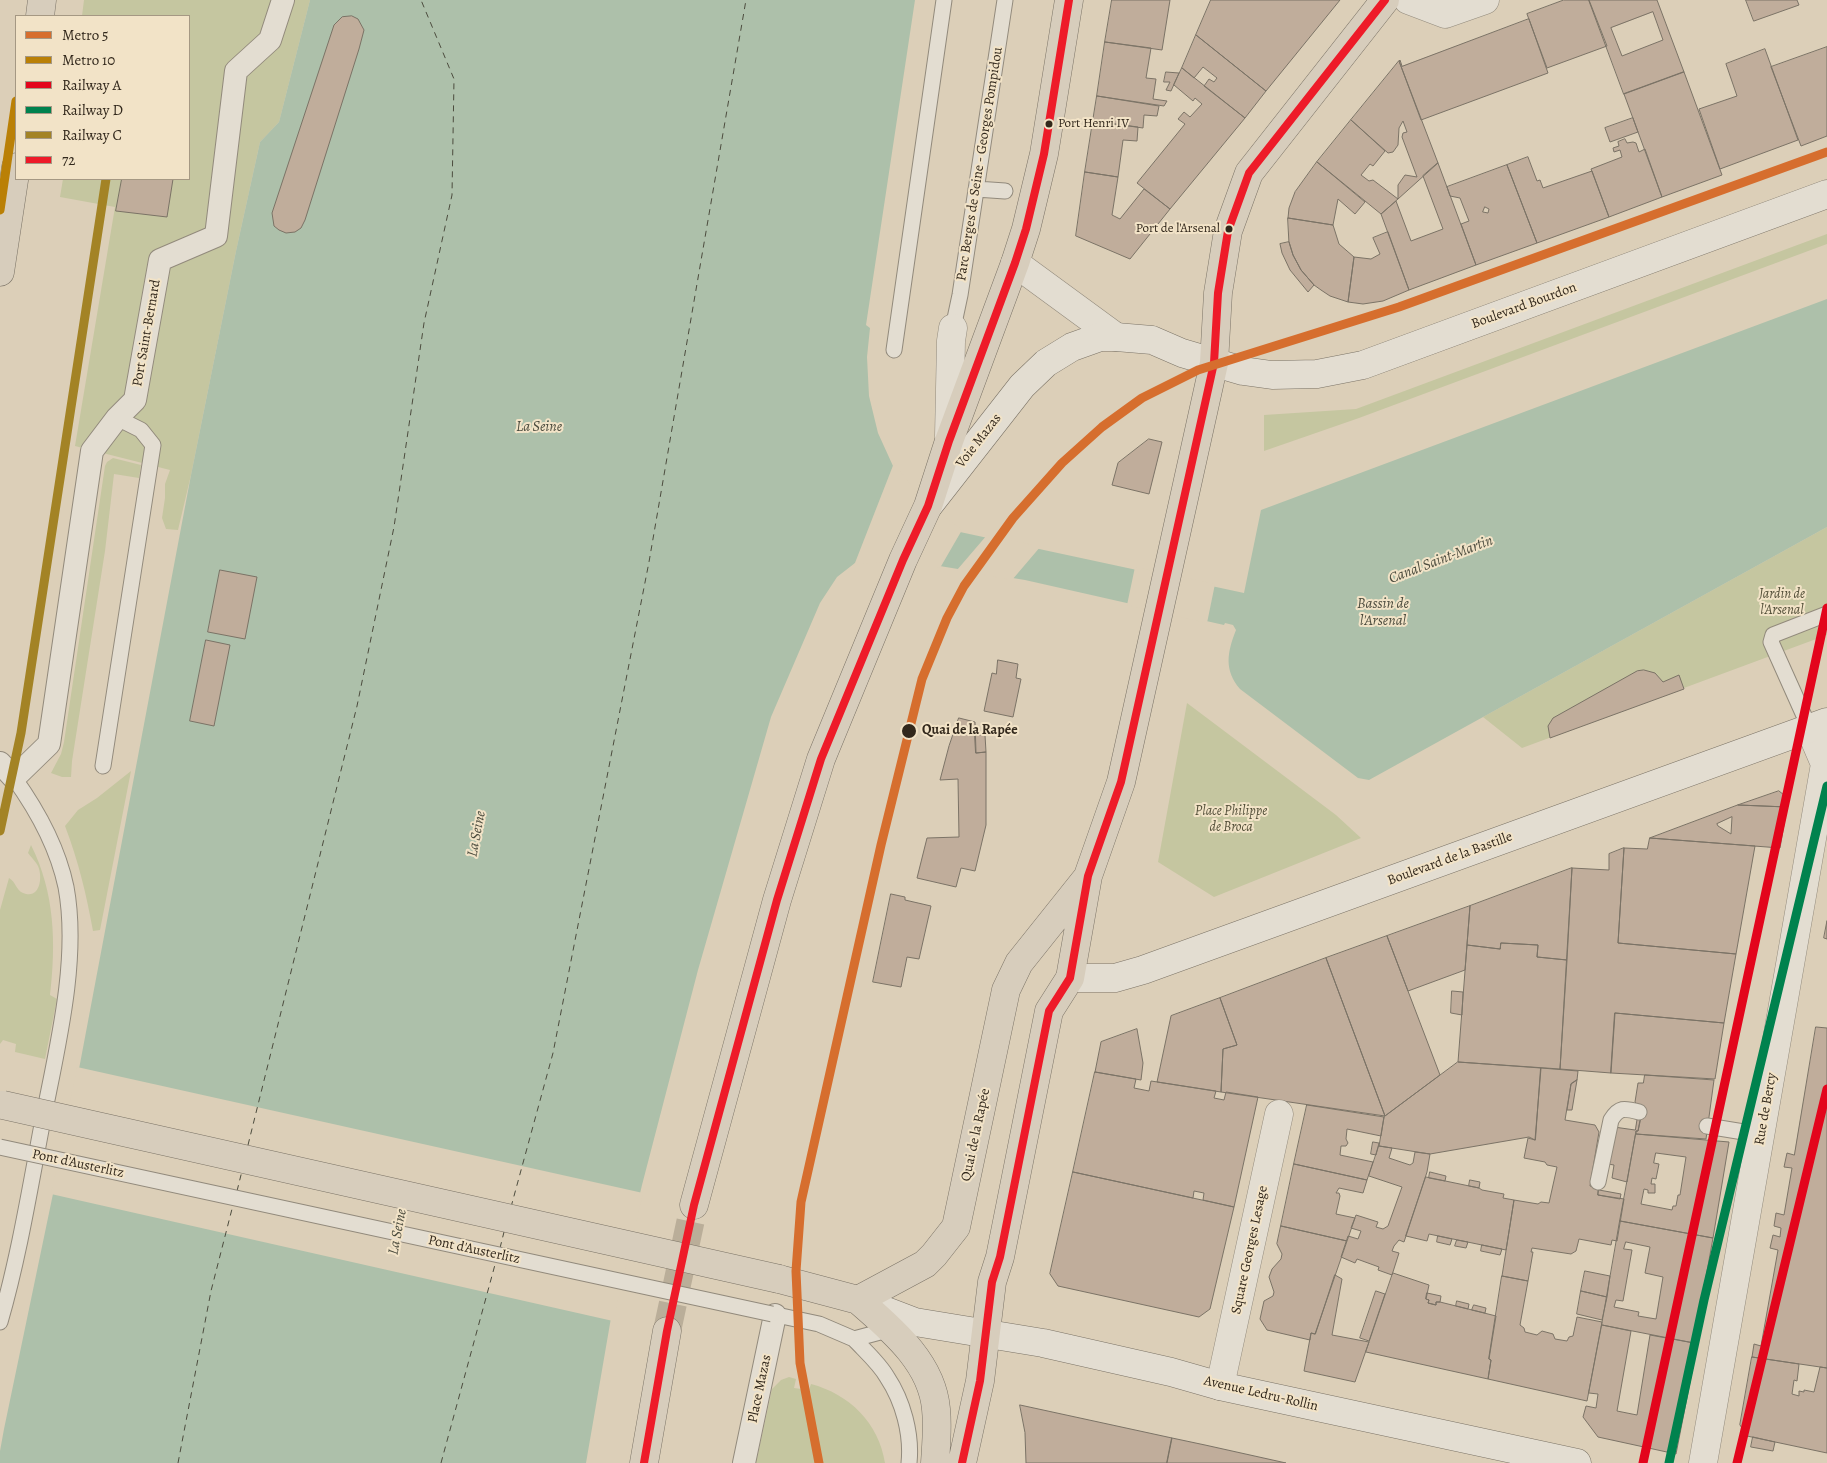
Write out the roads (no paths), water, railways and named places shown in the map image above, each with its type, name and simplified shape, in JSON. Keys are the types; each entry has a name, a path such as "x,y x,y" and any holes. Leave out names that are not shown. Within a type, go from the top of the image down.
{"main road":[{"path":"40,15 42,0"},
{"path":"928,506 949,441 1026,229 1040,173 1069,0"},
{"path":"962,1463 980,1381 992,1282 1000,1257 1049,1011 1070,978 1088,876 1121,782 1214,363 1218,293 1228,231 1249,174 1385,0"},
{"path":"1408,0 1445,14 1485,0"},
{"path":"0,272 15,174"},
{"name":"Boulevard Bourdon","path":"1214,363 1243,371 1272,375 1317,374 1363,365 1827,194"},
{"path":"1015,263 1116,337"},
{"path":"949,441 951,341 953,328"},
{"name":"Voie Mazas","path":"694,1205 775,909 820,759 903,560 928,506 1022,386 1046,363 1072,347 1100,337 1152,340 1182,353 1214,363"},
{"name":"Boulevard de la Bastille","path":"1070,978 1115,978 1143,970 1818,725"},
{"name":"Rue de Bercy","path":"1703,1463 1826,764 1818,725"},
{"name":"Quai de la Rapée","path":"858,1300 925,1264 934,1256 956,1227 1006,990 1019,963 1088,876"},
{"path":"1,1104 778,1279 858,1300 903,1326 923,1368 931,1385 936,1409 935,1463"},
{"name":"Square Georges Lesage","path":"1220,1386 1279,1114"},
{"name":"Avenue Ledru-Rollin","path":"903,1326 946,1328 1043,1343 1171,1372 1220,1386 1577,1463"},
{"path":"644,1463 667,1331"}],"street":[{"name":"Port Saint-Bernard","path":"7,771 49,744 92,451 117,418 135,400 160,260 216,236 236,71 270,40 283,0"},
{"name":"Place Mazas","path":"744,1463 774,1314"}],"lane":[{"path":"894,350 944,0"},
{"name":"Parc Berges de Seine - Georges Pompidou","path":"953,328 960,295 1004,0"},
{"path":"976,189 1005,191"},
{"path":"103,766 153,444 140,430 117,418"},
{"path":"1818,725 1771,642 1773,635 1827,614"},
{"path":"0,1322 18,1248 63,1015 70,937 66,888 56,858 38,818 7,771"},
{"path":"1598,1182 1611,1120 1616,1111 1622,1109 1639,1112"},
{"path":"1707,1126 1762,1135"},
{"name":"Pont d'Austerlitz","path":"0,1147 820,1324 854,1339"},
{"path":"903,1326 854,1339 887,1376 897,1394 904,1414 910,1452 909,1463"}],"water":[{"name":"La Seine","path":"310,0 915,0 866,325 870,328 867,357 869,396 878,433 893,466 921,500 960,532 1244,593 1261,510 1827,299 1827,527 1369,780 1358,778 1240,689 1229,668 1229,654 1236,630 1233,625 1225,623 1224,625 1025,580 903,560 855,563 837,577 820,603 771,717 698,970 642,1185 612,1312 586,1463 0,1463 4,1429 79,1069 191,475 236,251 260,142 279,122"}],"tunnel":[{"path":"667,1331 694,1205"}],"metro line":[{"name":"10","path":"0,210 15,108"},
{"name":"5","path":"819,1463 800,1363 796,1271 801,1202 881,845 922,679 947,618 964,586 1013,518 1062,463 1102,427 1142,398 1198,370 1399,307 1827,152"}],"rail line":[{"name":"C","path":"0,831 21,733 106,180"},
{"name":"A","path":"1643,1463 1827,608"},
{"name":"D","path":"1669,1463 1704,1300 1827,786"},
{"name":"A","path":"1737,1463 1827,1089"}],"place":[{"name":"Port Henri IV","path":"1049,124"},
{"name":"Port de l'Arsenal","path":"1229,229"},
{"name":"Quai de la Rapée","path":"909,731"}],"water label":[{"name":"Canal Saint-Martin","path":"1441,560"},
{"name":"Bassin de l'Arsenal","path":"1383,612"}],"park label":[{"name":"Jardin de l'Arsenal","path":"1782,604"},
{"name":"Place Philippe de Broca","path":"1231,820"}]}
